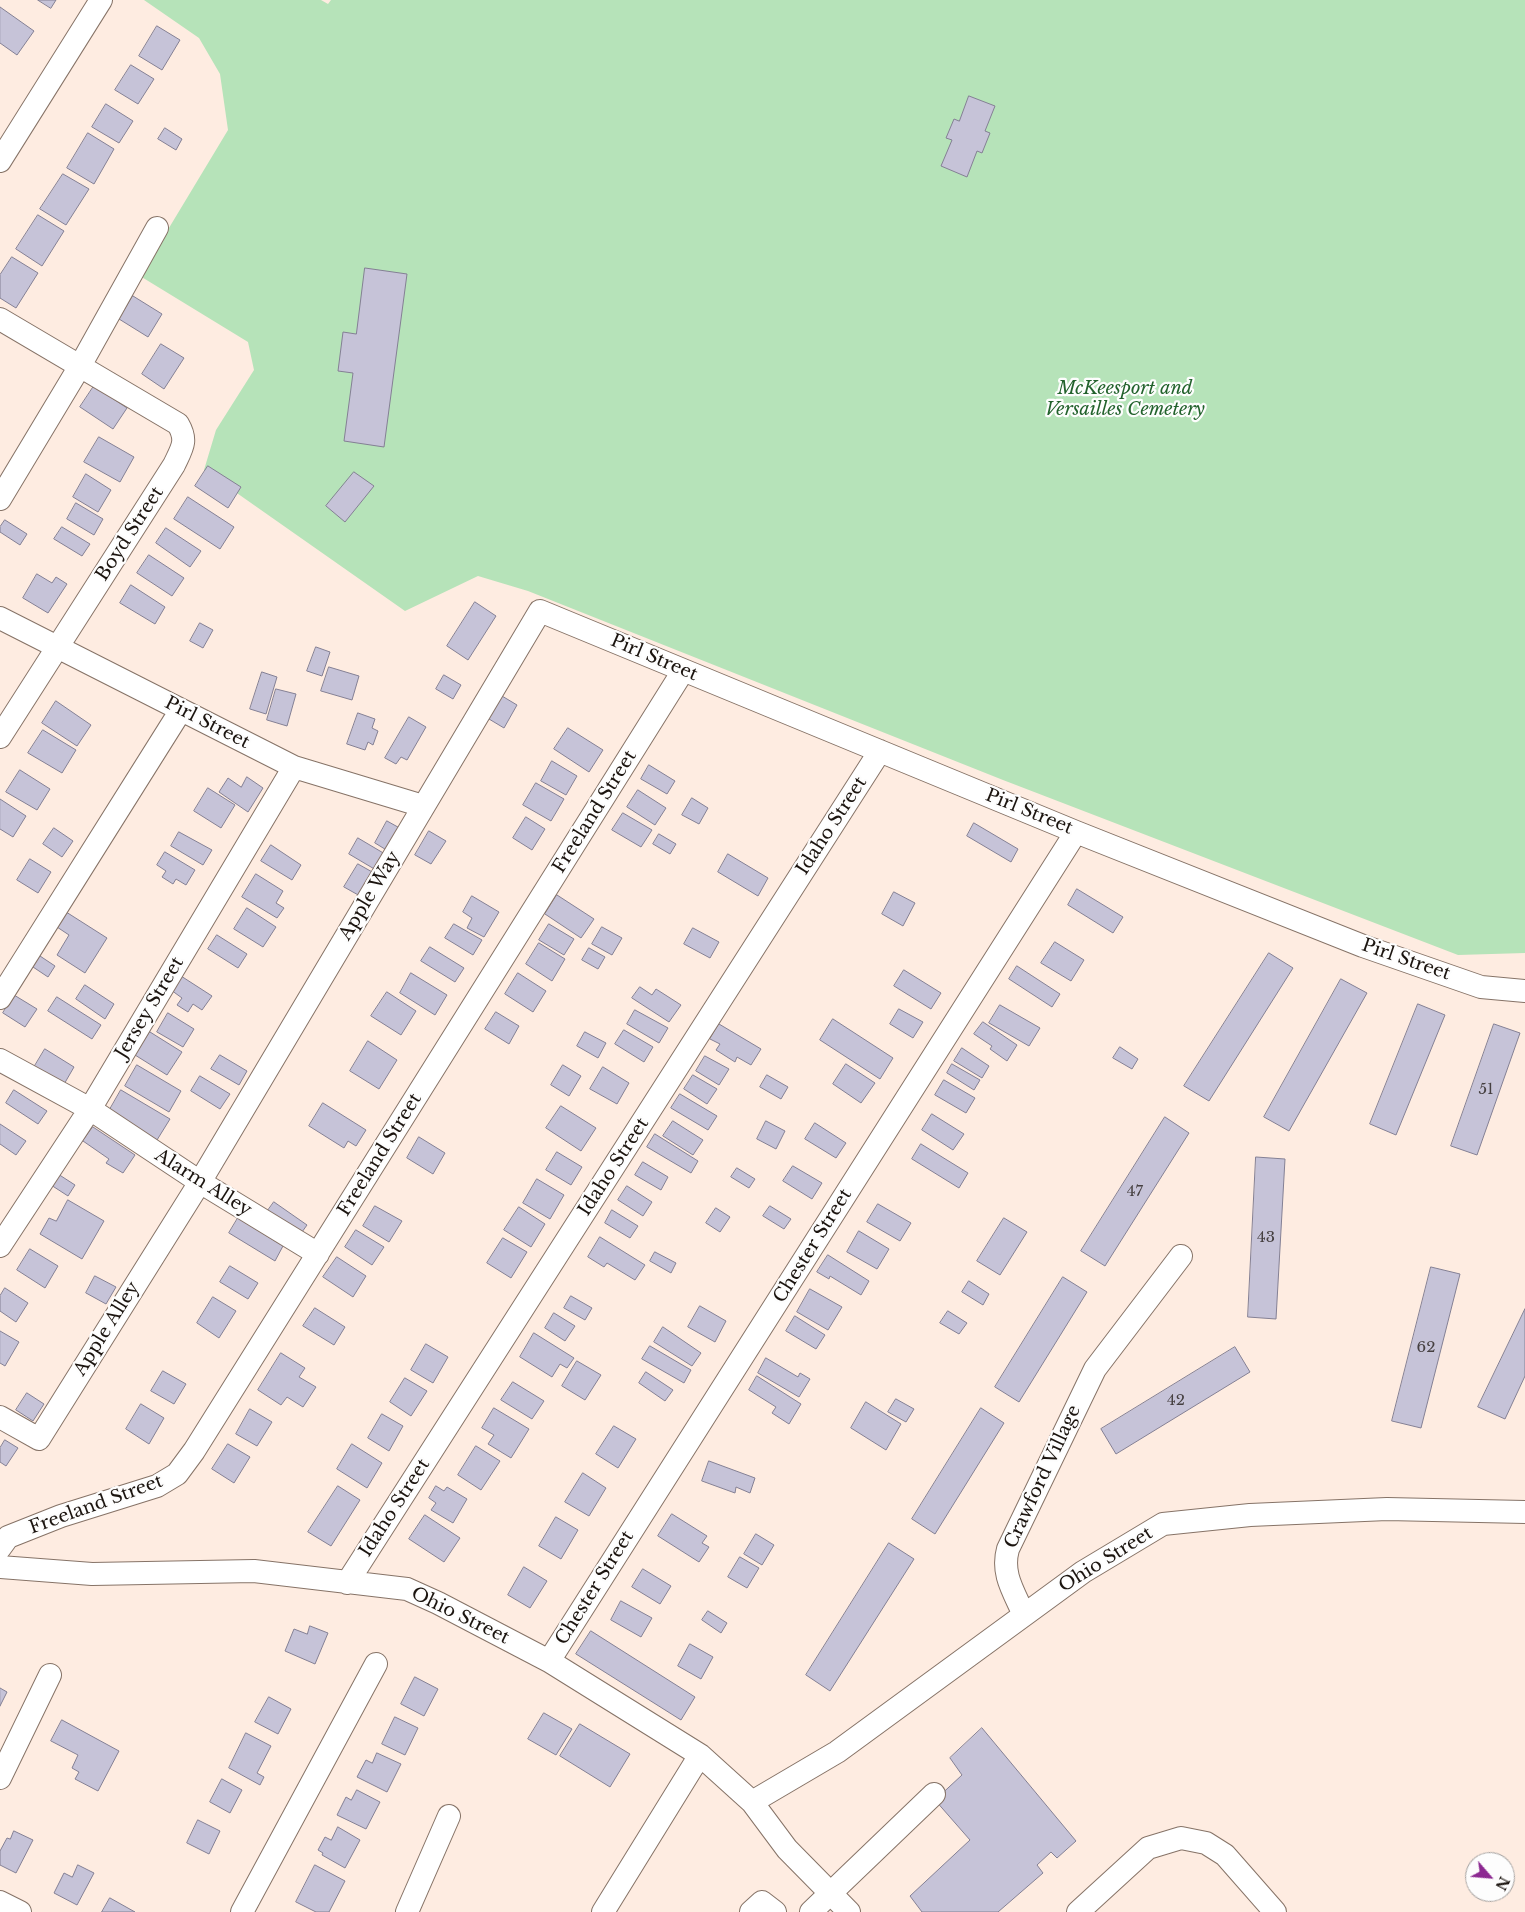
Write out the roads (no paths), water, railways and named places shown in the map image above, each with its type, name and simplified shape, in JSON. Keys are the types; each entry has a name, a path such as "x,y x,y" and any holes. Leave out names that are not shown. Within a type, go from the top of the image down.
{"street":[{"path":"0,161 101,0"},
{"path":"0,499 80,366 157,228"},
{"name":"Boyd Street","path":"0,319 178,424 183,432 184,444 174,464 0,736"},
{"name":"Pirl Street","path":"540,611 1076,832 1372,949 1481,987 1525,991"},
{"name":"Apple Way","path":"200,1182 540,611"},
{"name":"Pirl Street","path":"0,618 294,767 423,806"},
{"name":"Freeland Street","path":"0,1548 8,1537 62,1516 157,1486 177,1474 194,1451 684,671"},
{"path":"0,998 181,710"},
{"name":"Idaho Street","path":"348,1582 880,751"},
{"name":"Jersey Street","path":"0,1246 90,1109 294,767"},
{"name":"Chester Street","path":"549,1661 1076,832"},
{"name":"Alarm Alley","path":"0,1060 90,1109 200,1182 318,1254"},
{"name":"Apple Alley","path":"0,1417 39,1439 200,1182"},
{"name":"Crawford Village","path":"1024,1615 1007,1578 1005,1561 1008,1549 1095,1368 1181,1256"},
{"name":"Ohio Street","path":"752,1802 837,1752 1083,1572 1163,1524 1250,1515 1387,1510 1525,1512"},
{"name":"Ohio Street","path":"0,1567 92,1574 254,1571 407,1589 438,1603 549,1661 700,1755 752,1802 787,1850 849,1912"},
{"path":"242,1912 376,1664"},
{"path":"2,1768 50,1675"},
{"path":"603,1912 700,1755"},
{"path":"811,1912 934,1794"},
{"path":"407,1912 449,1816"},
{"path":"1078,1912 1148,1848 1181,1838 1206,1843 1225,1855 1274,1912"},
{"path":"0,1902 20,1912"},
{"path":"751,1912 762,1902 775,1912"}],"park label":[{"name":"McKeesport and Versailles Cemetery","path":"1125,399"}]}
